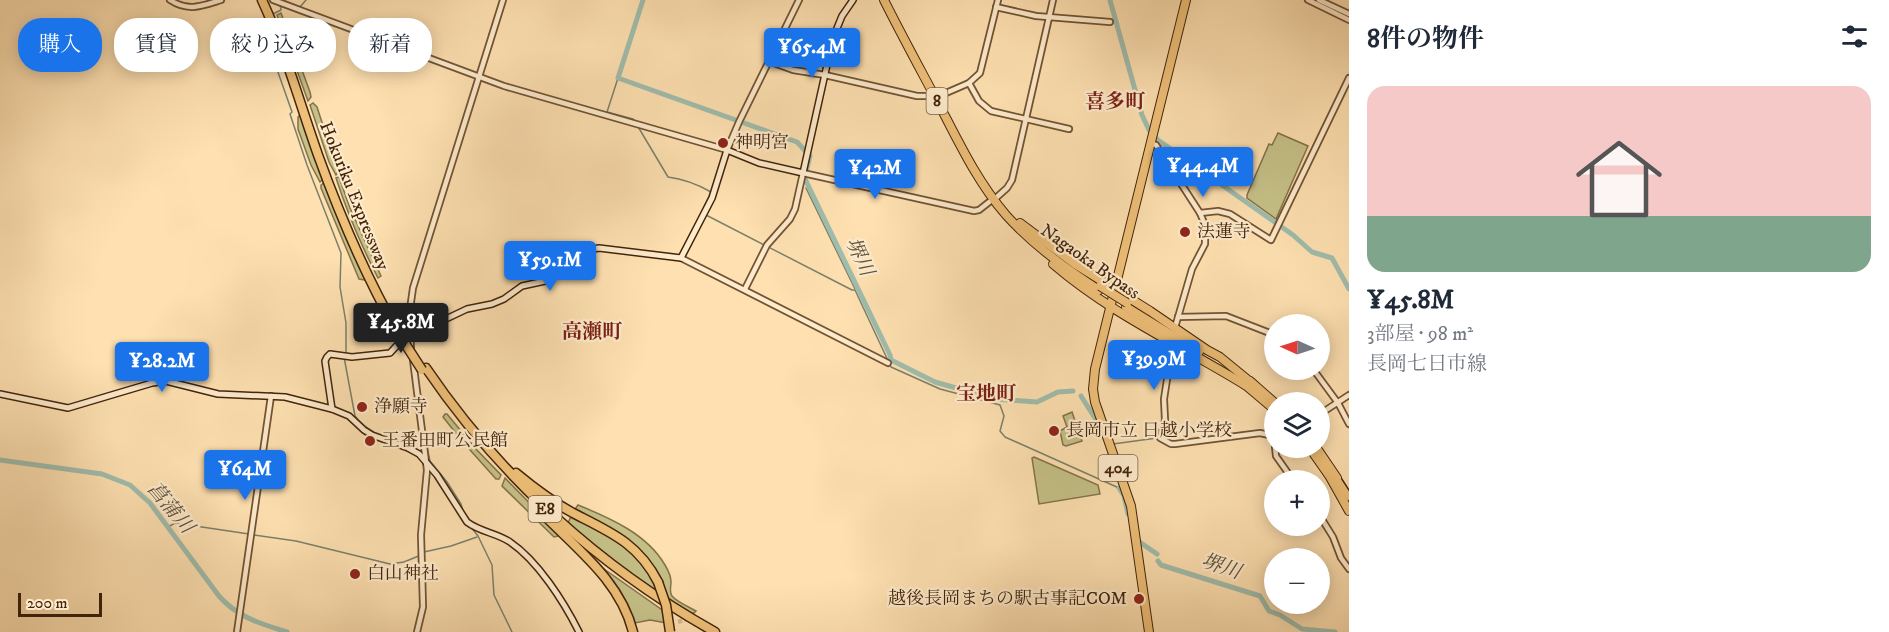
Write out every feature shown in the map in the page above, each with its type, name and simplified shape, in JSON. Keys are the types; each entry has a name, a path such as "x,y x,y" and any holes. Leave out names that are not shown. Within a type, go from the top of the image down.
{"highway":[{"name":"Hokuriku Expressway","path":"262,0 340,215 368,278 402,331"},
{"name":"Hokuriku Expressway","path":"267,0 285,44 346,218 371,274 424,369 466,430 497,466 606,579 624,606 633,632"},
{"name":"Nagaoka Bypass","path":"884,0 937,96"},
{"name":"Nagaoka Bypass","path":"890,0 971,165 1006,215 1047,254 1204,354"},
{"name":"404","path":"1149,632 1131,506 1095,402 1093,389 1094,373 1114,289 1186,0"},
{"name":"Nagaoka Bypass","path":"995,198 1052,253 1100,288"},
{"path":"1006,215 1028,243 1083,290 1136,324 1217,361 1264,395"},
{"path":"1020,223 1075,264 1124,294 1204,354"},
{"path":"1122,258 1118,286 1124,294"},
{"name":"Hokuriku Expressway","path":"424,369 485,445 518,482 556,519 606,561 692,622"},
{"path":"1249,384 1264,399"},
{"name":"Hokuriku Expressway","path":"445,395 512,470 551,500 608,530 644,559 658,582 666,605 670,632"},
{"path":"1317,458 1337,487 1349,511"},
{"path":"1323,458 1349,499"},
{"name":"Hokuriku Expressway","path":"532,502 603,565 692,622"},
{"path":"692,622 709,632"}],"main road":[{"path":"332,409 326,365 328,355 352,357 386,354 395,349 402,331 448,318 466,309 487,306 502,300 526,285 545,281 564,256 574,252 599,248 681,258 712,198 727,150 759,163 803,173 835,30 853,0"},
{"path":"0,394 68,408 105,395 162,381 218,394 271,396 332,409 349,416 372,435 411,449 437,476 469,524 510,542 531,562 556,592 579,632"}],"street":[{"path":"170,0 190,8 221,0"},
{"path":"273,0 512,89 727,150 799,0"},
{"path":"417,632 424,597 421,546 426,463 402,331 413,288 503,0"},
{"path":"768,62 794,70 917,96 937,96 969,82 983,67 998,0"},
{"path":"745,289 767,245 793,214 803,173 974,211 982,208 1007,188 1011,183 1053,0"},
{"path":"1308,0 1349,20"},
{"path":"1319,0 1349,15"},
{"path":"996,7 1049,17 1110,22"},
{"path":"1200,213 1215,211 1226,213 1271,240 1349,78"},
{"path":"969,82 979,101 987,109 1069,129"},
{"path":"1153,138 1200,213 1205,225 1205,244 1192,269 1176,324"},
{"path":"681,258 888,363"},
{"path":"1178,317 1222,315 1264,331"},
{"path":"1172,347 1164,399 1165,420 1160,438 1175,444 1264,434"},
{"path":"1321,380 1338,403 1349,424"},
{"path":"1330,408 1349,395"},
{"path":"237,632 271,396"},
{"path":"1330,532 1341,558 1349,569"}],"shaded area":[{"path":"298,72 303,72 310,92 311,97 308,101"},
{"path":"313,103 317,107 338,172 336,175 329,162 310,105"},
{"path":"301,114 324,178 320,182 298,129 298,117"},
{"path":"1278,133 1308,146 1276,219 1247,198 1247,195 1269,144 1272,145"},
{"path":"339,177 350,208 381,276 378,278 350,216 336,178"},
{"path":"325,182 365,280 359,279 321,188"},
{"path":"1072,412 1082,441 1066,446 1063,445 1060,431 1067,427 1063,416"},
{"path":"445,414 501,475 499,479 496,479 462,441 443,417"},
{"path":"1032,458 1098,485 1100,494 1039,504"},
{"path":"505,478 559,533 558,536 554,537 502,486"},
{"path":"578,505 627,528 648,544 668,571 672,596 696,611 691,613 668,599 640,551 629,540 575,509"},
{"path":"572,514 625,543 648,569 659,594 592,545 568,523"},
{"path":"604,569 665,612 667,623 650,620 635,623 622,594"}],"waterway":[{"path":"283,0 300,7 306,0"},
{"name":"堺川","path":"643,0 618,78 797,142 810,156 806,181 891,360 935,382 995,399 1037,402 1058,392 1073,391"},
{"path":"1110,0 1142,115 1149,130 1158,140 1293,235 1312,252 1332,258 1349,289"},
{"path":"273,14 281,10 280,4"},
{"path":"278,72 307,165 341,253 340,287 346,323 346,353"},
{"path":"618,78 607,112 635,121"},
{"path":"637,125 668,177 690,182 711,192 701,213"},
{"name":"堺川","path":"806,188 855,289"},
{"path":"706,215 855,290 891,367 940,389 1000,405 1004,416 1000,431 1005,437 1119,488"},
{"path":"344,357 355,416 359,421 376,434 389,439 401,442 420,439"},
{"name":"堺川","path":"1081,396 1100,426"},
{"path":"1113,444 1157,438"},
{"path":"425,439 430,461 447,482 463,511"},
{"name":"菖蒲川","path":"0,460 102,474 130,485 150,503 226,604 242,615 287,632"},
{"name":"堺川","path":"1119,488 1124,496 1128,514"},
{"path":"168,527 175,523 249,534"},
{"path":"470,526 478,536 492,565 494,595 512,632"},
{"path":"254,535 296,541 390,564 404,562 421,555"},
{"path":"424,552 477,537"},
{"name":"堺川","path":"1138,541 1157,554"},
{"name":"堺川","path":"1158,561 1161,565 1260,596 1269,611 1302,629 1335,632"}],"tunnel":[{"path":"678,622 696,616"}],"place":[{"name":"神明宮","path":"723,143"},
{"name":"法蓮寺","path":"1185,232"},
{"name":"浄願寺","path":"362,407"},
{"name":"長岡市立 日越小学校","path":"1054,431"},
{"name":"王番田町公民館","path":"370,441"},
{"name":"白山神社","path":"355,574"},
{"name":"越後長岡まちの駅古事記COM","path":"1139,599"}],"district":[{"name":"喜多町","path":"1115,102"},
{"name":"高瀬町","path":"592,332"},
{"name":"宝地町","path":"986,394"}]}
